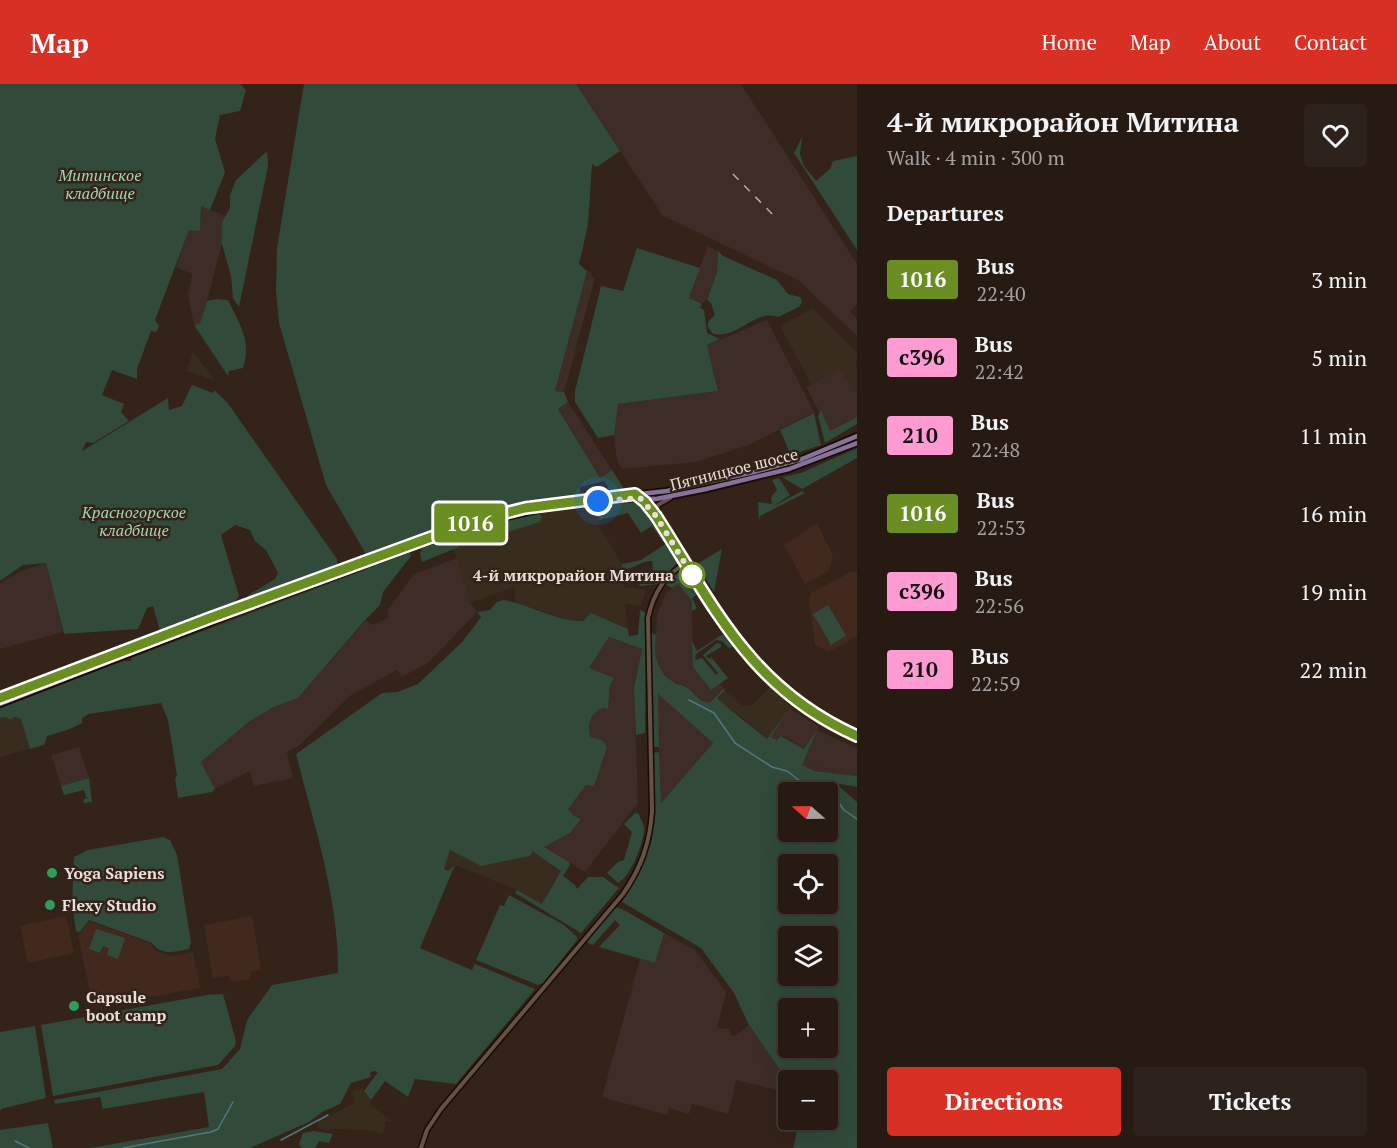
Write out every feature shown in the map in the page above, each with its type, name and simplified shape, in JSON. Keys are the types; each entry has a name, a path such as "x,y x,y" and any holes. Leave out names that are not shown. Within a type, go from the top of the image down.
{"main road":[{"name":"Пятницкое шоссе","path":"0,699 210,618 478,520 525,508 652,493 784,464 857,436"},
{"name":"Пятницкое шоссе","path":"0,704 245,609 471,526 527,511 618,498 643,500 673,496 789,470 857,443"}],"street":[{"path":"643,500 652,493"},
{"path":"635,494 656,516 728,630 776,685 810,711 857,736"},
{"path":"656,516 658,505 673,496"},
{"path":"421,1148 427,1130 441,1109 623,894 639,867 650,836 652,812 648,618 653,599 661,585 671,573 685,564"}],"shaded area":[{"path":"576,84 741,84 857,264 857,304 850,312 857,319 857,336 798,280 663,216"},
{"path":"201,206 225,216 222,222 222,244 207,301 200,323 194,325 188,296 192,274 176,267 189,229 200,231"},
{"path":"708,246 718,251 717,272 707,300 703,303 688,298"},
{"path":"587,271 592,272 591,276 595,278 564,392 555,391"},
{"path":"813,308 857,353 855,364 857,391 854,393 840,368 811,384 780,326"},
{"path":"767,320 814,412 749,445 696,462 622,469 617,461 613,430 618,404 718,391 707,345"},
{"path":"193,352 213,377 213,380 186,371"},
{"path":"840,368 854,392 857,391 857,417 830,431 806,387"},
{"path":"568,402 612,470 600,479 558,409"},
{"path":"596,506 600,520 598,524 622,564 624,588 646,589 641,606 625,604 628,629 591,613 583,621 571,620 516,603 514,587 470,603 454,549 459,546 455,534 511,517"},
{"path":"817,523 833,556 829,571 805,584 784,545"},
{"path":"457,558 470,603 477,612 429,662 402,677 397,670 351,695 300,745 287,752 293,778 254,786 250,771 215,789 201,762 250,721 272,708 298,698 366,620 372,625 388,618 388,610 413,575"},
{"path":"46,563 63,632 0,649 0,583 23,570"},
{"path":"851,572 857,572 857,636 829,652 815,645 809,600 811,593"},
{"path":"678,584 692,601 693,667 711,690 719,683 723,688 708,703 702,703 684,685 672,682 658,668 655,651 657,614 666,593"},
{"path":"609,637 642,649 634,688 638,803 585,872 544,847 570,833 580,819 568,809 586,785 596,740 589,737 590,719 591,715 602,708 608,709 610,685 589,668"},
{"path":"770,687 791,706 767,739 717,698 725,690 741,705 751,706"},
{"path":"657,693 713,743 661,803 659,747"},
{"path":"791,706 791,709 819,727 817,730 857,748 857,776 815,771 801,765 814,735 805,749 783,736 777,740 771,737"},
{"path":"6,717 10,720 15,717 21,719 30,749 0,757 0,718"},
{"path":"79,747 89,778 61,786 51,755"},
{"path":"450,850 533,851 562,870 542,905 517,890 455,865 448,871 444,869"},
{"path":"66,916 74,953 28,963 20,926"},
{"path":"252,916 261,970 250,972 251,979 231,982 229,976 213,978 204,925"},
{"path":"89,921 152,944 155,950 172,956 193,952 200,988 109,1004 108,997 90,991 78,936"},
{"path":"664,933 695,950 726,992 717,1028 729,1029 731,1035 735,1036 749,1025 780,1070 778,1070 778,1090 736,1080 728,1114 692,1104 689,1114 669,1108 667,1115 602,1097 640,959 655,963"},
{"path":"362,1088 371,1100 370,1104 393,1122 386,1121 383,1134 366,1130 325,1131 317,1127 318,1121 355,1103 352,1091"}],"green space":[{"path":"0,84 240,84 246,90 240,111 220,115 215,139 225,172 210,210 201,206 200,231 189,230 155,320 159,326 156,332 151,331 137,369 137,379 112,370 102,395 124,404 121,412 129,421 93,443 86,442 82,451 168,398 169,410 182,406 192,385 213,393 214,390 227,402 337,559 337,566 250,600 247,596 275,579 278,573 266,550 255,541 250,530 235,525 221,535 239,596 232,606 160,631 153,606 147,608 138,629 64,634 46,563 23,565 0,581"},
{"path":"304,84 576,84 620,151 597,167 592,164 588,225 579,264 587,271 555,391 564,392 568,402 558,409 600,478 612,470 623,487 621,492 606,490 608,487 604,481 580,487 580,495 502,508 408,539 367,556 326,485 279,323 276,290 277,248"},
{"path":"802,137 800,154 804,166 816,181 830,169 833,161 857,156 857,250 794,153"},
{"path":"267,151 268,166 239,307 233,298 231,276 222,244 222,222 230,208 230,195 236,180"},
{"path":"637,248 700,268 689,298 701,303 702,306 699,307 704,310 707,333 720,339 707,345 718,391 618,404 614,435 598,438 575,402 575,391 601,286 623,291"},
{"path":"718,251 723,256 777,280 788,294 800,297 802,302 799,307 778,317 770,315 753,320 728,333 720,335 712,333 708,322 715,315 711,303 707,300 717,272"},
{"path":"228,300 245,341 243,368 229,371 228,376 194,325 200,323 207,301"},
{"path":"821,410 830,431 857,417 857,424 825,443 818,416"},
{"path":"814,413 821,445 791,455 780,430"},
{"path":"857,448 857,458 802,489 782,477 801,473"},
{"path":"779,478 790,495 772,507 802,491 805,493 760,516 759,520 758,502 772,504 771,497 777,490 772,480"},
{"path":"628,501 644,505 653,519 653,526 656,524 665,541 663,542 652,526 641,533 628,513 600,520 595,513 598,505"},
{"path":"538,512 542,517 540,522 498,535 495,526 498,521"},
{"path":"486,523 491,525 493,536 462,545 459,536 465,530"},
{"path":"456,536 459,547 422,562 420,554 422,547"},
{"path":"667,543 679,561 658,584 640,586 639,584 654,584 652,561 622,570 622,564 641,560"},
{"path":"722,549 714,592 697,564"},
{"path":"409,550 411,556 383,592 380,605 298,698 272,708 250,721 201,762 215,789 212,792 178,798 175,778 177,776 168,720 161,703 89,714 82,718 82,723 47,736 44,745 30,749 21,719 0,718 0,708 123,661 131,661 131,658 365,570 373,564"},
{"path":"680,569 696,595 692,598 697,608 692,611 692,601 678,584 672,588 664,584"},
{"path":"503,600 573,620 583,621 591,613 628,629 629,636 638,635 640,610 646,613 645,733 636,735 634,688 642,649 609,637 589,668 614,678 610,685 608,709 602,708 589,723 590,737 602,740 607,747 594,786 586,785 568,809 574,816 581,819 570,833 544,847 569,862 570,865 563,876 577,889 588,877 603,877 619,888 581,933 515,893 517,890 542,904 561,871 533,851 530,856 481,866 450,850 444,869 448,871 455,865 420,948 472,970 475,964 535,989 456,1084 415,1079 408,1097 385,1081 371,1100 364,1091 378,1072 374,1071 370,1073 371,1077 351,1083 340,1104 322,1112 309,1122 250,1148 90,1148 209,1127 204,1092 103,1109 100,1097 55,1104 54,1100 222,1069 240,1049 247,1020 272,985 338,973 330,890 296,754 382,693 397,692 418,684 463,641 481,617 477,612 490,610 497,602"},
{"path":"828,605 846,636 831,645 813,614"},
{"path":"649,631 656,635 655,649 659,667 673,682 684,686 699,699 709,703 724,688 725,690 717,698 767,739 791,706 771,737 777,740 781,736 804,749 817,730 802,765 815,771 857,776 857,787 838,782 778,782 778,842 838,842 838,786 857,802 857,1148 793,1148 797,1130 838,1130 838,1070 780,1070 749,1025 734,993 701,948 622,902 640,869 652,839 653,753 659,752 661,803 713,743 658,694 659,747 653,747"},
{"path":"723,634 733,647 729,648 722,641 716,640 696,654 695,658 696,660 702,658 716,675 718,673 703,655 717,643 721,644 721,647 706,656 709,659 711,657 728,678 711,690 693,667 692,641 697,651"},
{"path":"89,778 92,802 83,803 84,799 89,797 86,797 84,790 64,795 61,786"},
{"path":"635,813 639,814 644,825 644,833 632,867 618,883 607,873 618,862 624,860 632,832 624,824"},
{"path":"163,837 170,840 177,855 191,942 189,949 174,952 160,950 152,943 89,920 80,932 76,931 72,905 74,857 88,850"},
{"path":"509,895 564,925 577,937 543,983 538,985 476,960 500,905 504,906"},
{"path":"614,907 622,909 664,933 655,963 599,947 620,925 615,920 593,945 588,943 587,939"},
{"path":"96,929 125,938 118,959 107,955 109,948 103,946 100,953 89,949"},
{"path":"223,994 236,1041 235,1046 218,1065 53,1096 41,1025"},
{"path":"35,1026 46,1098 1,1109 0,1112 0,1032"},
{"path":"48,1123 53,1148 0,1148 0,1130"},
{"path":"313,1131 333,1134 329,1143 319,1141 315,1148 302,1148 299,1144 303,1133"}],"waterway":[{"path":"689,700 714,713 735,743 772,767 787,771 804,784 817,785 830,791 844,810 857,819"},
{"path":"123,1148 211,1132 218,1129 233,1102"},
{"path":"281,1140 328,1115"},
{"path":"15,1141 29,1148"}],"railway":[{"path":"733,174 776,218"}],"bus line":[{"name":"1016","path":"0,698 478,520 525,508 635,494 656,516 718,617 763,671 786,694 810,711 857,736"}],"place":[{"name":"4-й микрорайон Митина","path":"692,575"},
{"name":"Yoga Sapiens","path":"52,873"},
{"name":"Flexy Studio","path":"50,905"},
{"name":"Capsule boot camp","path":"74,1006"}],"route":[{"path":"598,501 640,498 656,516 692,575"}],"park label":[{"name":"Митинское кладбище","path":"100,184"},
{"name":"Красногорское кладбище","path":"134,521"}]}
